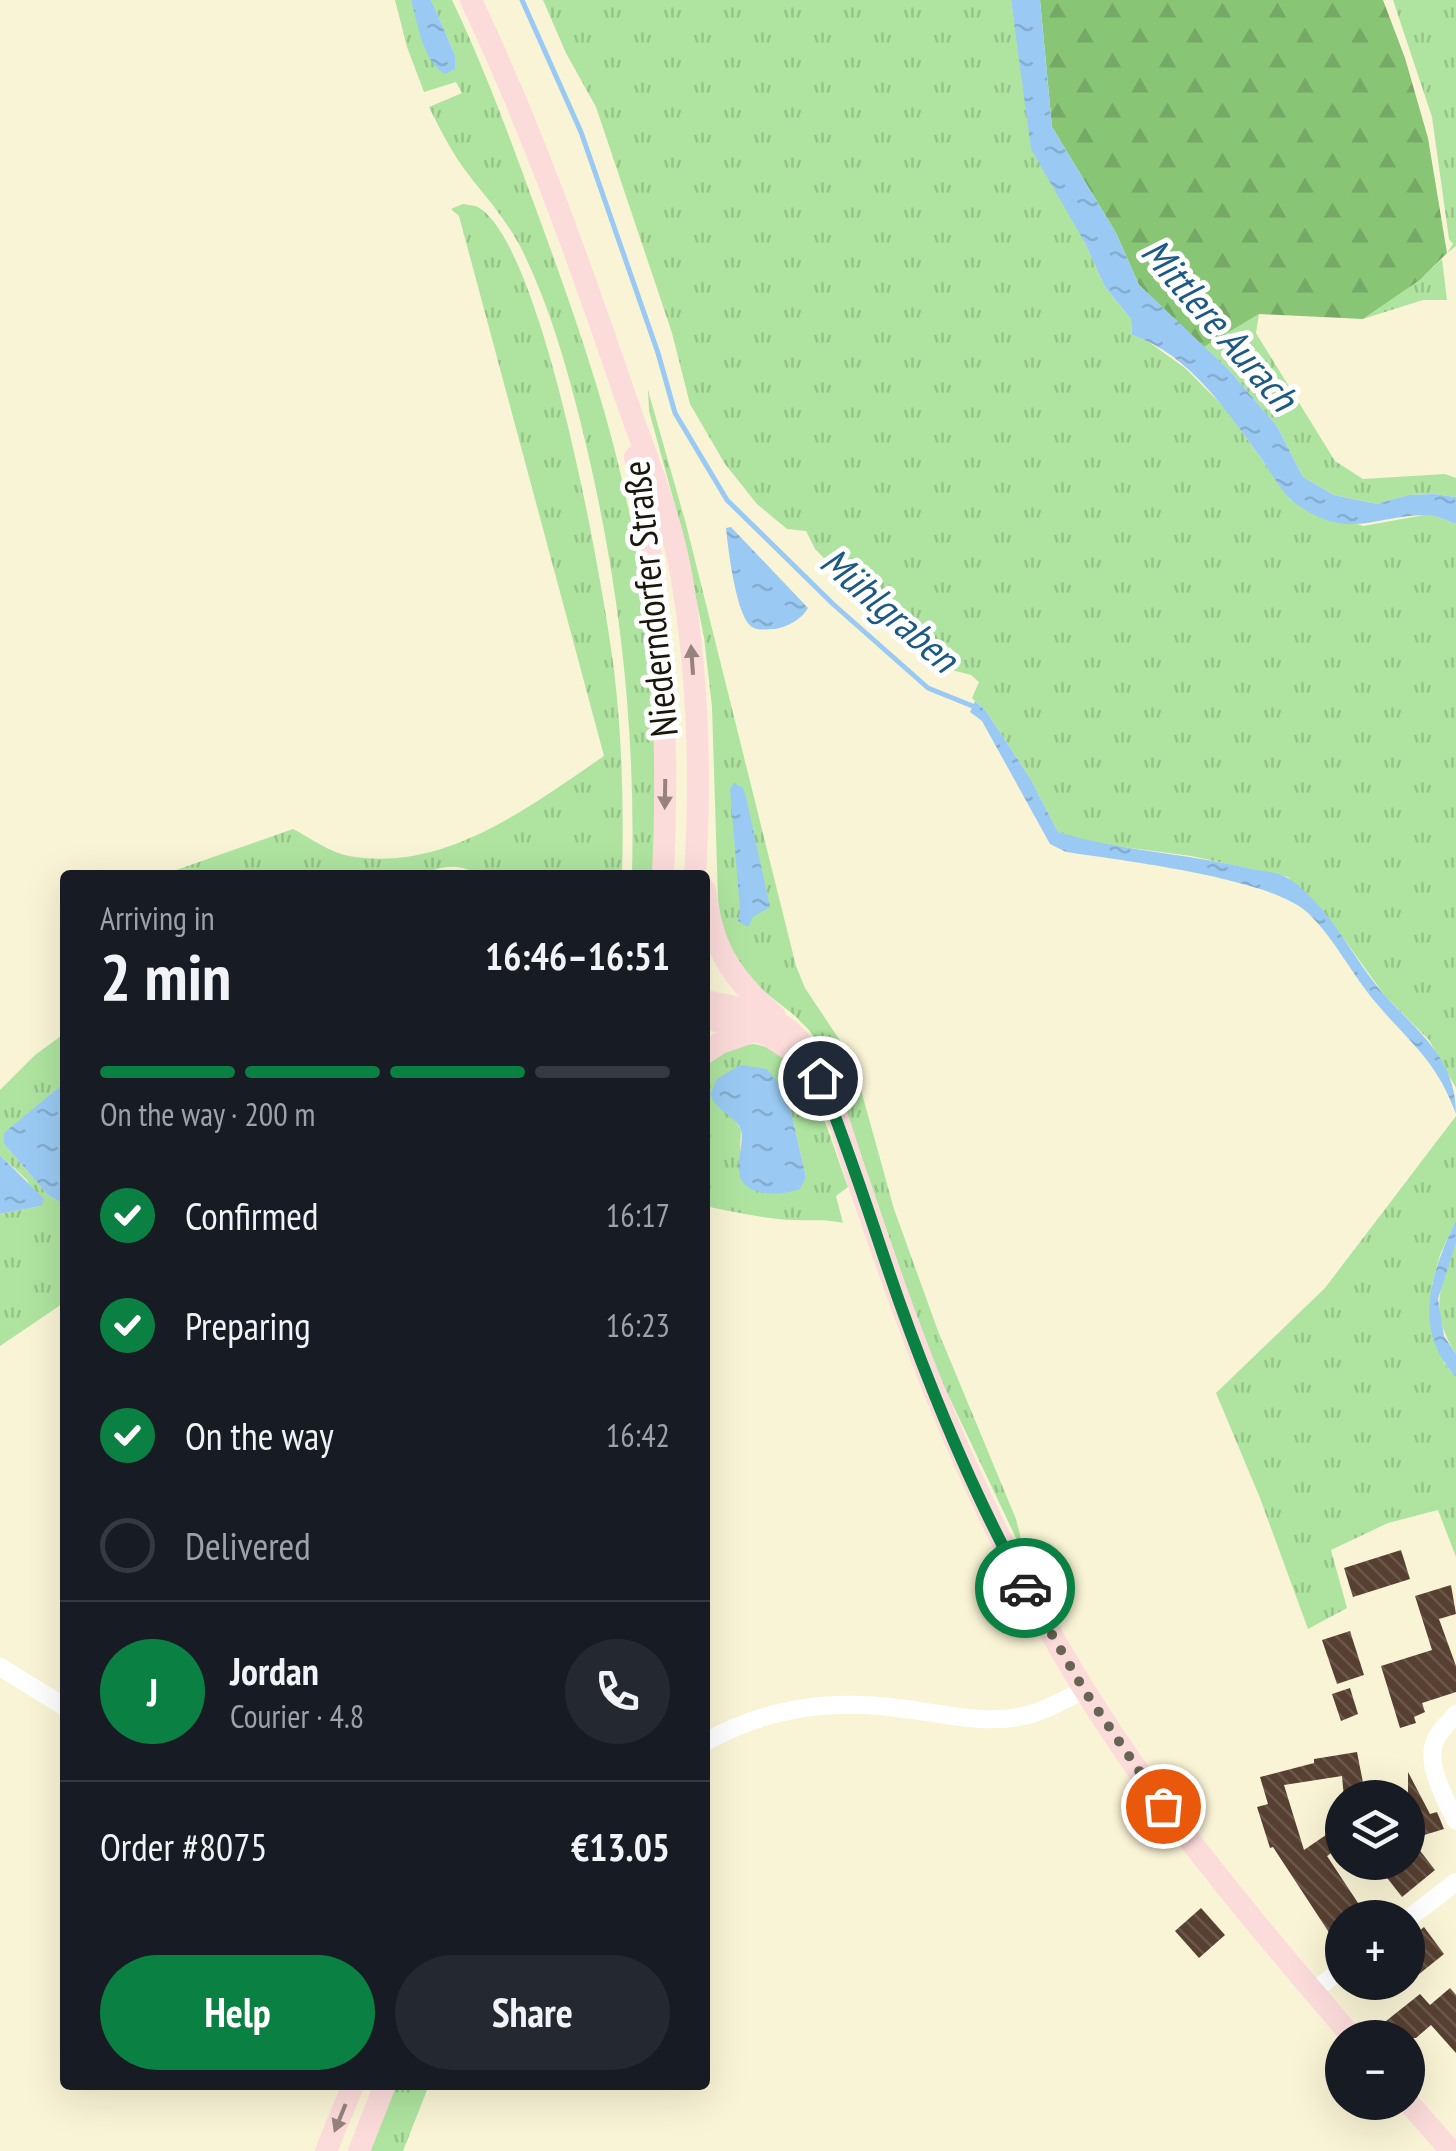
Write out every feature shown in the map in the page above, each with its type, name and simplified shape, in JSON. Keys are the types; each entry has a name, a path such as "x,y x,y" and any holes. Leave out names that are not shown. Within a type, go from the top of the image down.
{"main road":[{"name":"Niederndorfer Straße","path":"472,0 542,163 674,540 694,682 695,870"},
{"name":"Niederndorfer Straße","path":"622,385 644,506 663,660 666,734 662,870"},
{"path":"698,827 702,870"},
{"path":"710,917 729,969 808,1050 940,1406 1002,1545 1084,1690 1228,1892 1338,2020"},
{"path":"710,1002 785,1025"},
{"path":"710,1019 754,1031 794,1051 820,1078"},
{"path":"710,1050 754,1031"},
{"path":"326,2151 351,2090"},
{"path":"359,2151 383,2090"},
{"path":"1424,2120 1451,2151"}],"street":[{"path":"0,1667 60,1704"},
{"path":"710,1739 746,1721 823,1703 898,1708 958,1718 1004,1719 1029,1715 1084,1690"},
{"path":"1456,1714 1434,1742 1433,1754 1442,1792 1456,1821"},
{"path":"1425,1907 1456,1882"},
{"path":"1314,1991 1325,1982"}],"green space":[{"path":"395,0 411,0 426,50 455,55 431,0 452,0 517,159 600,397 629,511 644,601 654,738 653,870 632,870 631,761 622,648 594,480 562,356 520,246 457,159 429,107 462,93 456,82 424,92"},
{"path":"543,0 1011,0 1014,22 1085,243 1105,287 1131,319 1132,335 1146,340 1185,368 1224,407 1291,500 1363,526 1430,514 1456,524 1456,1088 1429,1040 1385,996 1344,939 1288,877 1191,856 1093,843 1058,832 1030,778 986,711 972,698 979,682 971,675 929,664 815,549 806,531 787,529 757,504 725,464 690,404 672,333 596,107"},
{"path":"1040,0 1383,0 1428,138 1447,253 1420,280 1363,319 1259,314 1204,347 1139,285 1116,233 1052,127"},
{"path":"1393,0 1456,0 1456,246 1447,253 1453,244 1449,239 1432,117"},
{"path":"463,204 478,207 502,234 526,284 567,422 598,568 614,670 622,772 622,870 176,870 293,829 349,856 384,859 419,855 485,831 604,756 459,216 451,209"},
{"path":"1442,259 1447,300 1423,300 1363,319 1420,280"},
{"path":"1259,314 1256,333 1335,461 1363,479 1445,474 1456,478 1456,497 1408,495 1377,504 1334,495 1303,477 1277,426 1204,347"},
{"path":"648,390 686,524 796,966 805,988 856,1072 894,1209 938,1331 1016,1519 1026,1559 931,1359 828,1059 809,1030 753,983 723,935 718,899 712,707 704,637 681,527 649,411"},
{"path":"60,1037 60,1086 5,1133 4,1144 48,1195 60,1202 60,1305 0,1346 0,1214 41,1206 27,1180 0,1155 0,1090"},
{"path":"754,1044 796,1065 818,1105 848,1187 836,1196 843,1223 772,1218 710,1207 710,1060 740,1045","holes":["787,1094 806,1177 739,1174 741,1130 734,1119"]},
{"path":"1456,1116 1456,1220 1432,1284 1444,1363 1456,1377 1456,1557 1438,1510 1388,1523 1331,1550 1347,1608 1308,1629 1216,1393 1325,1288"},
{"path":"1456,1243 1456,1354 1442,1325 1440,1299"},
{"path":"392,2090 427,2090 403,2151 370,2151"}],"water":[{"path":"411,0 431,0 455,55 455,69 445,74 431,60"},
{"path":"1011,0 1040,0 1052,127 1116,233 1139,285 1230,371 1277,426 1303,477 1334,495 1377,504 1408,495 1456,497 1456,524 1427,515 1346,524 1314,515 1286,494 1222,405 1190,371 1153,344 1132,335 1131,319 1105,287 1085,243 1031,149"},
{"path":"731,527 808,608 798,619 775,629 754,628 746,620 731,565 726,528"},
{"path":"975,701 986,711 1030,778 1058,832 1105,844 1276,873 1306,892 1388,999 1435,1050 1450,1079 1456,1114 1431,1066 1368,993 1308,913 1289,901 1230,880 1066,852 1050,844 982,721 970,712"},
{"path":"734,783 743,788 746,797 770,907 753,917 748,927 738,921 730,789"},
{"path":"740,1065 767,1069 787,1094 806,1177 800,1189 764,1193 741,1180 741,1130 710,1094 717,1079"},
{"path":"60,1086 60,1202 48,1195 4,1144 4,1133"},
{"path":"0,1155 44,1199 41,1206 0,1214"},
{"path":"1456,1220 1456,1243 1438,1299 1444,1336 1456,1354 1456,1377 1434,1340 1430,1300 1439,1260"}],"building":[{"path":"1401,1550 1410,1579 1353,1597 1344,1568"},
{"path":"1451,1585 1456,1614 1439,1619 1456,1666 1456,1692 1422,1703 1425,1712 1414,1717 1416,1723 1400,1728 1381,1666 1432,1650 1415,1596"},
{"path":"1350,1631 1364,1675 1337,1684 1322,1640"},
{"path":"1350,1688 1358,1714 1341,1721 1332,1694"},
{"path":"1357,1752 1362,1780 1342,1780 1342,1776 1284,1785 1304,1850 1325,1836 1325,1880 1343,1880 1356,1900 1325,1900 1325,1926 1273,1847 1270,1848 1257,1807 1268,1804 1260,1777 1314,1763 1314,1759"},
{"path":"1425,1804 1430,1814 1437,1812 1444,1829 1425,1835"},
{"path":"1425,1857 1435,1870 1425,1878"},
{"path":"1389,1880 1423,1880 1402,1897"},
{"path":"1201,1908 1225,1935 1199,1958 1175,1931"},
{"path":"1425,1928 1444,1954 1425,1969"},
{"path":"1450,1988 1456,1995 1456,2053 1431,2025 1425,2030 1425,2020 1387,2020 1412,2000 1425,2000 1430,2005"}],"waterway":[{"name":"Mühlgraben","path":"522,0 581,132 675,413 727,500 833,604 928,688 975,707"}],"way so far":[{"path":"1025,1588 1084,1690 1163,1806"}],"route":[{"path":"820,1078 940,1406 1025,1588"}],"water label":[{"name":"Mittlere Aurach","path":"1220,324"}]}
